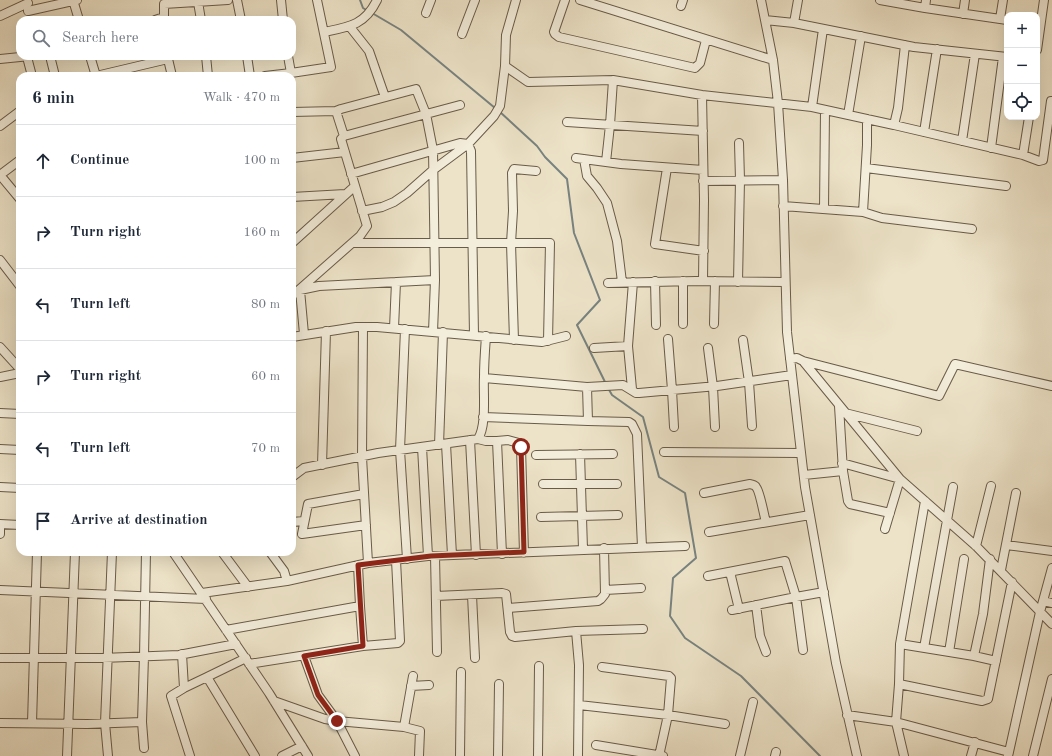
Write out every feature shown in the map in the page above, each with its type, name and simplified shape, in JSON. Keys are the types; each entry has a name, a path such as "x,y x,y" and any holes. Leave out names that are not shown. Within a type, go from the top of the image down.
{"street":[{"path":"0,16 28,1 29,16 74,0 78,16"},
{"path":"164,16 164,4 228,0"},
{"path":"237,0 240,16"},
{"path":"280,0 282,16"},
{"path":"296,72 331,68 317,0"},
{"path":"426,13 431,0"},
{"path":"462,34 475,0"},
{"path":"362,211 382,207 394,202 407,193 433,170 468,144 494,116 500,106 505,66 506,35 516,0"},
{"path":"565,0 554,32 559,37 695,68 700,63 706,40"},
{"path":"580,0 774,60"},
{"path":"761,0 774,60 778,103 783,180 786,332 801,453 810,515 836,663 857,756"},
{"path":"794,23 798,0"},
{"path":"880,0 926,4 963,14 1004,20"},
{"path":"963,14 965,0"},
{"path":"1004,0 1004,12"},
{"path":"1040,19 1044,0"},
{"path":"198,2 200,16"},
{"path":"324,32 350,27 365,17 375,3"},
{"path":"765,20 794,23 905,45 1004,57"},
{"path":"350,27 369,51 385,97"},
{"path":"812,107 823,29"},
{"path":"848,115 861,36"},
{"path":"894,125 898,108 905,45"},
{"path":"924,132 937,49"},
{"path":"962,141 976,54"},
{"path":"0,60 16,58"},
{"path":"30,60 31,72"},
{"path":"51,60 54,72"},
{"path":"91,60 95,72"},
{"path":"115,72 157,60"},
{"path":"168,60 171,72"},
{"path":"206,60 208,72"},
{"path":"248,60 249,72"},
{"path":"289,60 291,72"},
{"path":"992,148 1004,64"},
{"path":"505,66 528,82 613,80 702,95 812,107 1023,155 1039,161 1042,160 1052,101"},
{"path":"606,162 613,80"},
{"path":"296,112 336,111 341,108 416,89 426,114 433,150 435,242 433,332"},
{"path":"702,95 704,181 703,281"},
{"path":"344,136 460,105"},
{"path":"824,209 825,110"},
{"path":"296,293 353,243 367,226 341,139 344,136 336,111"},
{"path":"0,126 16,114"},
{"path":"863,212 867,119"},
{"path":"1023,155 1029,120"},
{"path":"567,122 703,131"},
{"path":"351,174 460,142 468,144"},
{"path":"738,282 740,180 739,143"},
{"path":"468,144 471,151 474,335"},
{"path":"296,158 345,152"},
{"path":"622,282 617,241 607,203 587,176 580,158 606,162 703,170"},
{"path":"16,163 0,175 16,194"},
{"path":"668,168 655,244 704,251"},
{"path":"866,168 1006,186"},
{"path":"514,340 511,243 513,211 512,173 514,169 536,171"},
{"path":"704,181 783,180"},
{"path":"296,239 355,186"},
{"path":"296,197 345,194"},
{"path":"783,206 863,212 882,218 972,229"},
{"path":"353,243 550,243 548,341"},
{"path":"0,260 16,281"},
{"path":"300,290 319,286 435,280"},
{"path":"608,283 656,281 785,282"},
{"path":"656,281 656,325"},
{"path":"683,281 683,324"},
{"path":"714,324 715,281"},
{"path":"394,328 396,282"},
{"path":"632,389 628,346 633,282"},
{"path":"300,290 304,334"},
{"path":"296,336 363,327 443,332 542,342 566,336"},
{"path":"363,327 362,457 368,563"},
{"path":"405,329 400,450 407,559"},
{"path":"322,465 326,331"},
{"path":"443,332 443,445 452,556"},
{"path":"474,439 482,434 486,336"},
{"path":"668,339 674,427"},
{"path":"744,340 752,426"},
{"path":"594,348 628,346"},
{"path":"0,347 16,365"},
{"path":"708,348 715,427"},
{"path":"790,359 797,358 803,361 939,396 955,364 1052,386"},
{"path":"803,361 900,479 990,559 1052,624"},
{"path":"0,376 16,374"},
{"path":"484,378 586,387 623,385 632,389 636,393 640,393 712,387 792,375"},
{"path":"586,387 588,421"},
{"path":"839,406 843,467 848,501 850,504 890,513"},
{"path":"0,413 16,414"},
{"path":"846,413 917,431"},
{"path":"483,417 630,422 637,434 642,547"},
{"path":"296,474 304,468 400,450 443,445 474,439 486,441 508,440 519,443 521,447 524,552"},
{"path":"474,439 476,555"},
{"path":"497,441 502,554"},
{"path":"422,447 436,596 437,652"},
{"path":"0,449 16,450"},
{"path":"664,452 801,453"},
{"path":"580,454 583,549"},
{"path":"536,455 613,454"},
{"path":"804,476 843,467 900,479"},
{"path":"885,529 900,479"},
{"path":"543,484 618,484"},
{"path":"704,493 750,484 754,485 757,487 766,522"},
{"path":"976,546 991,486"},
{"path":"0,487 16,488"},
{"path":"924,648 953,487"},
{"path":"1001,570 1016,492"},
{"path":"364,494 308,504 302,534 366,525"},
{"path":"904,756 896,722 900,644 925,501"},
{"path":"541,516 618,515"},
{"path":"709,532 810,515"},
{"path":"296,522 304,521"},
{"path":"0,534 0,524 16,524"},
{"path":"1006,545 1052,551"},
{"path":"0,590 110,595 204,596 248,587 287,582 368,563 432,556 502,554 604,548 685,546"},
{"path":"508,608 598,601 604,597 605,590 604,548"},
{"path":"32,723 37,556"},
{"path":"67,756 75,556"},
{"path":"108,756 105,723 112,556"},
{"path":"144,748 142,722 146,556"},
{"path":"176,556 274,701 308,756"},
{"path":"225,556 248,587"},
{"path":"273,556 284,571 287,582"},
{"path":"950,652 964,559"},
{"path":"974,656 983,614 990,559"},
{"path":"190,756 171,696 184,688 247,661 304,656 363,646 398,643 400,641 396,560"},
{"path":"708,576 784,561 796,596 803,650"},
{"path":"358,565 363,646"},
{"path":"847,715 896,722 975,742 1008,754 1040,612 1052,568"},
{"path":"730,572 735,609 796,596 824,592"},
{"path":"899,684 982,701 988,700 1012,582"},
{"path":"605,590 641,588"},
{"path":"436,596 504,593 507,595 510,632 512,636 576,631 643,629"},
{"path":"472,595 475,658"},
{"path":"1043,601 1052,603"},
{"path":"756,605 760,636 766,652"},
{"path":"226,630 360,606"},
{"path":"576,631 579,665 578,756"},
{"path":"0,658 108,658 182,654 236,644"},
{"path":"900,644 996,661"},
{"path":"182,654 184,688"},
{"path":"304,656 318,695 337,721 355,756"},
{"path":"538,756 539,666"},
{"path":"596,745 660,756 668,715 672,679 670,677 602,667"},
{"path":"460,756 461,672"},
{"path":"404,727 413,676"},
{"path":"207,677 255,756"},
{"path":"1033,756 1052,679"},
{"path":"498,756 499,684"},
{"path":"411,686 429,685"},
{"path":"274,701 325,719 404,727 420,731 419,756"},
{"path":"740,756 753,702"},
{"path":"579,705 668,715 724,724"},
{"path":"0,723 68,724 142,722"},
{"path":"971,756 975,742"},
{"path":"282,756 302,746"}],"waterway":[{"path":"360,0 363,8 368,11"},
{"path":"372,13 401,30 495,108"},
{"path":"500,112 537,146 545,157 567,179 574,233 600,300 577,325 606,384"},
{"path":"608,388 612,395 643,417 659,477 685,493 696,558 673,578 670,616 685,638 741,676 820,756"}],"route":[{"path":"337,721 318,695 304,656 363,646 358,565 431,556 524,552 521,447"}]}
